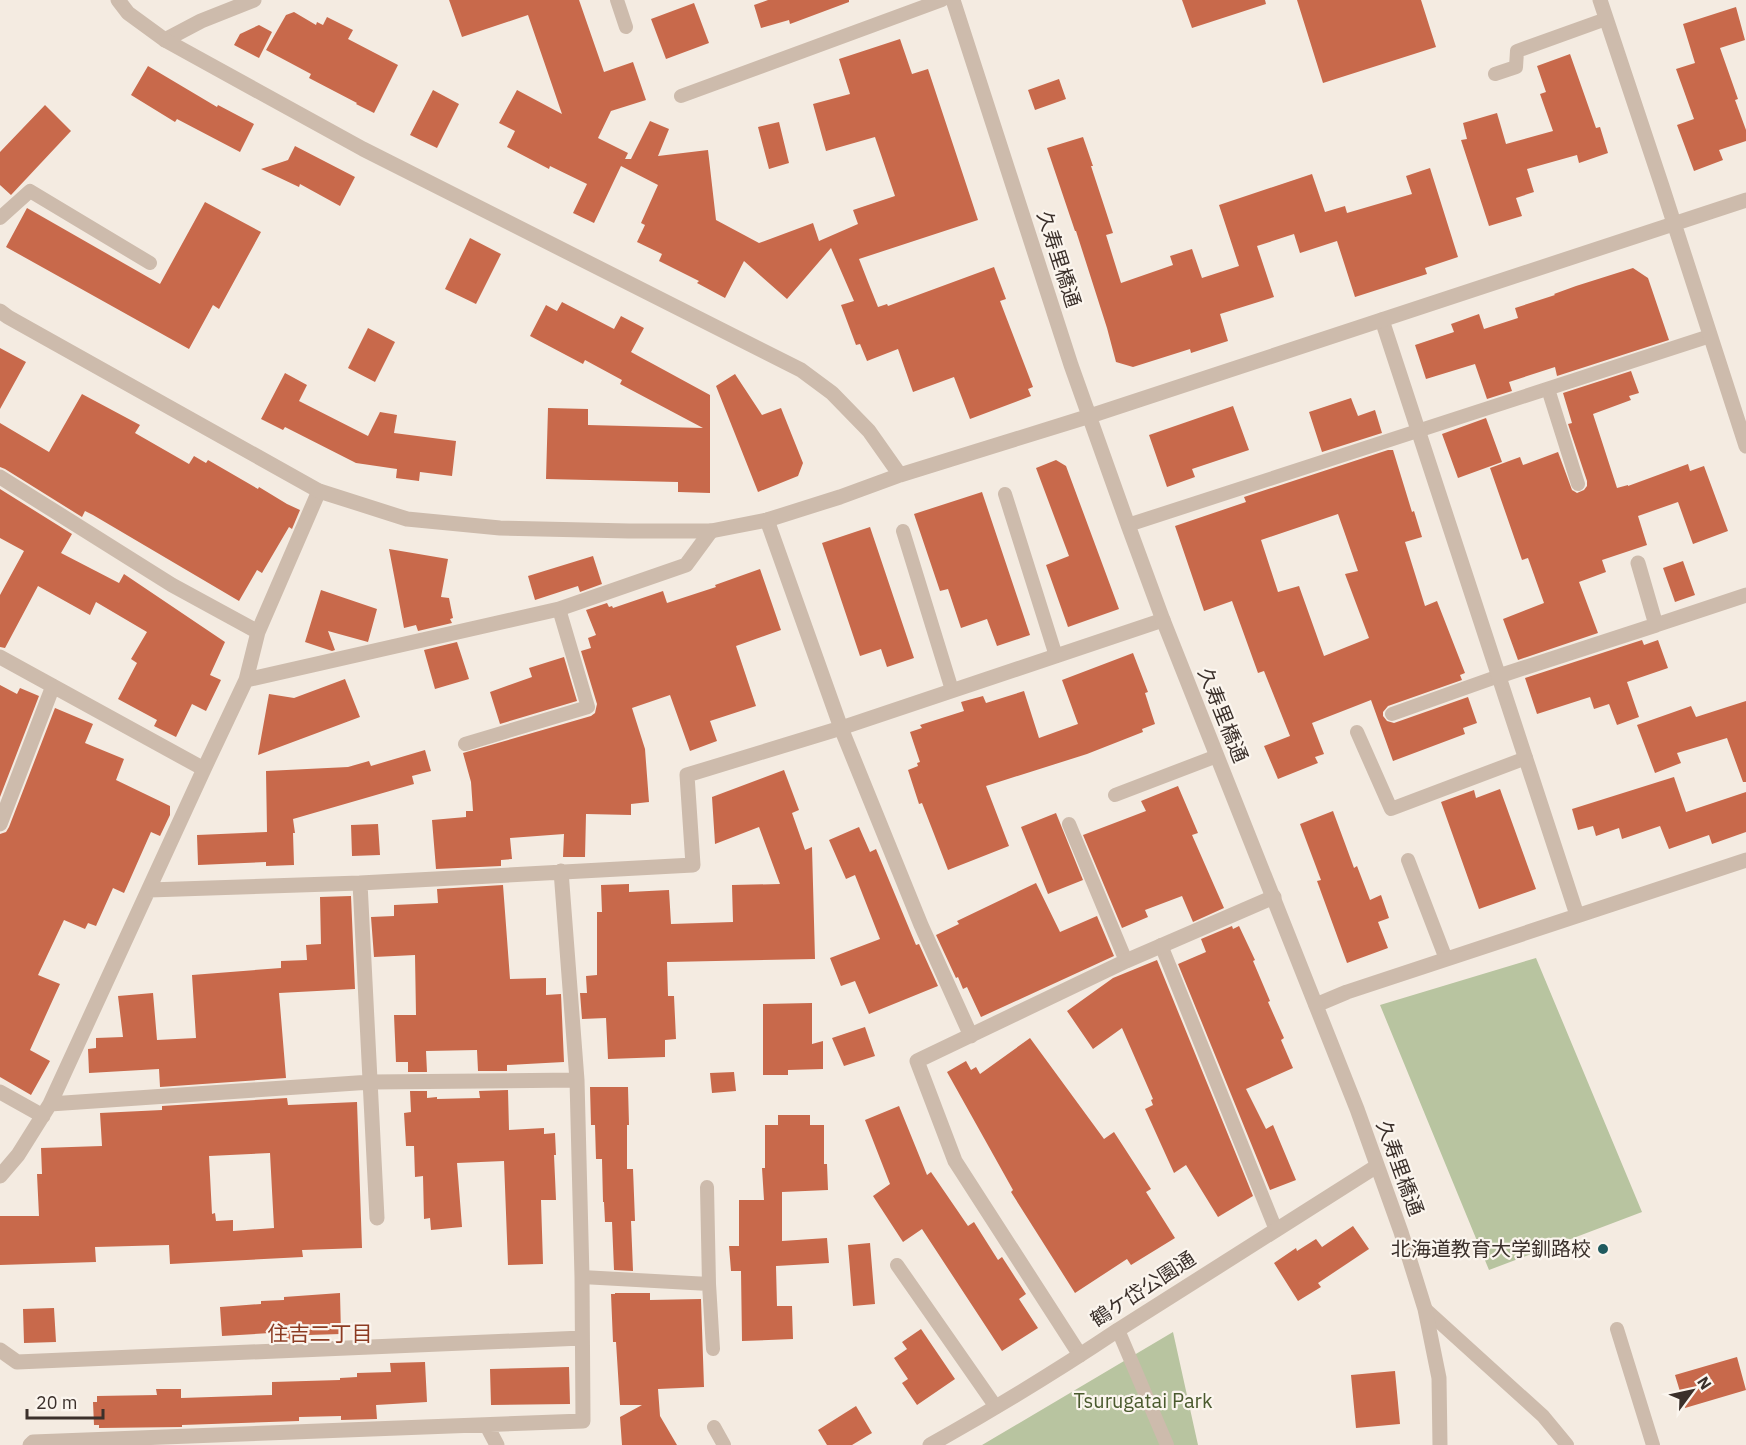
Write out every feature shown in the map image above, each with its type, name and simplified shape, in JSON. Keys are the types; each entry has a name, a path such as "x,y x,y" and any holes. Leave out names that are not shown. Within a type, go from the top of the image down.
{"street":[{"path":"118,0 128,13 165,40 363,149 801,370 832,393 869,431 900,475"},
{"path":"165,40 201,21 254,0"},
{"name":"久寿里橋通","path":"953,0 1064,342 1128,525 1163,620 1317,1005 1401,1232 1425,1309 1439,1378 1440,1445"},
{"path":"1600,0 1746,446"},
{"path":"0,311 319,491 407,519 500,528 711,531 767,520 840,497 900,475 1090,416 1746,200"},
{"path":"1382,320 1577,915"},
{"path":"0,477 172,585 258,632"},
{"path":"0,1176 18,1155 47,1110 246,680 258,632 319,491"},
{"path":"767,520 841,728 921,925 971,1036"},
{"path":"246,680 559,609 686,565 711,531"},
{"path":"1638,563 1656,625"},
{"path":"1499,676 1746,595"},
{"path":"149,890 360,883 693,865 687,775 841,728 1163,620"},
{"path":"0,657 204,769"},
{"path":"0,824 53,686"},
{"path":"1317,1005 1347,992 1746,860"},
{"path":"30,1445 33,1442 583,1421 577,1080 561,871"},
{"path":"360,883 377,1218"},
{"path":"1080,1355 955,1161 917,1061 1126,961 1274,897"},
{"path":"0,1092 47,1110 371,1082 577,1080"},
{"name":"鶴ケ岱公園通","path":"930,1445 1080,1355 1377,1166"},
{"path":"0,1350 17,1362 582,1338"},
{"path":"487,1426 497,1445"}],"lane":[{"path":"617,0 626,27"},
{"path":"681,96 942,0"},
{"path":"1495,74 1516,67 1517,51 1606,19"},
{"path":"0,218 30,191 150,263"},
{"path":"1128,525 1710,336"},
{"path":"1548,389 1578,484"},
{"path":"1005,494 1056,656"},
{"path":"903,531 952,690"},
{"path":"465,744 588,707 559,609"},
{"path":"1392,714 1499,676"},
{"path":"1358,732 1391,809 1526,758"},
{"path":"1115,795 1217,756"},
{"path":"1070,824 1126,961"},
{"path":"1408,860 1446,959"},
{"path":"1161,945 1276,1230"},
{"path":"707,1187 713,1349"},
{"path":"897,1265 996,1407"},
{"path":"582,1277 709,1284"},
{"path":"1425,1309 1543,1416 1567,1445"},
{"path":"1617,1329 1653,1445"},
{"path":"1118,1330 1167,1445"},
{"path":"714,1427 724,1445"}],"green space":[{"path":"1536,958 1642,1212 1489,1270 1380,1005"},
{"name":"Tsurugatai Park","path":"1173,1332 1198,1445 982,1445"}],"building":[{"path":"449,0 579,0 604,72 633,62 646,100 611,111 598,138 628,153 625,159 631,159 650,121 669,129 658,156 708,150 716,220 759,243 813,223 819,241 858,224 853,210 895,196 875,137 826,151 813,104 850,94 839,59 900,39 912,74 928,69 978,220 859,259 878,307 887,304 888,306 994,267 1006,299 1000,301 1033,387 1028,389 1031,396 970,419 954,377 913,392 898,349 867,361 860,344 856,345 841,305 854,301 831,248 787,299 744,261 725,298 697,283 699,281 659,261 662,254 637,242 645,225 641,223 658,185 621,166 594,223 573,213 587,184 550,166 549,169 507,147 515,131 499,123 517,90 562,114 528,15 462,37"},
{"path":"768,0 849,0 849,2 790,24 789,20 761,28 754,5"},
{"path":"1182,0 1265,0 1266,4 1192,28"},
{"path":"1297,0 1421,0 1436,47 1323,83"},
{"path":"694,3 709,43 666,59 651,19"},
{"path":"1736,7 1745,40 1720,48 1738,99 1735,100 1746,130 1746,141 1719,150 1723,160 1694,171 1677,125 1694,119 1676,69 1695,63 1683,24"},
{"path":"294,12 316,25 317,22 323,25 327,17 353,30 348,39 398,65 374,113 309,78 311,74 266,50 286,15"},
{"path":"259,25 272,32 259,58 234,45 240,34"},
{"path":"1570,54 1596,128 1600,127 1608,153 1579,163 1577,155 1527,169 1534,192 1516,198 1522,216 1489,226 1461,140 1467,139 1463,123 1497,113 1506,144 1553,131 1540,94 1546,92 1537,66"},
{"path":"148,66 217,107 218,105 254,124 240,152 177,119 175,122 131,95"},
{"path":"1059,79 1066,99 1035,110 1028,90"},
{"path":"433,90 459,104 437,148 410,135"},
{"path":"45,105 71,131 11,195 0,185 0,152"},
{"path":"779,122 789,163 769,169 758,127"},
{"path":"1083,137 1113,233 1106,235 1121,283 1173,265 1170,256 1192,249 1202,278 1239,266 1219,205 1312,174 1325,212 1345,206 1347,213 1412,194 1406,176 1430,168 1458,257 1425,268 1427,274 1355,297 1337,241 1300,253 1294,234 1257,246 1274,297 1220,314 1228,341 1191,353 1190,349 1133,367 1116,362 1076,231 1047,148"},
{"path":"295,146 355,177 340,206 300,184 299,187 261,169 288,160"},
{"path":"205,202 261,232 219,309 213,305 189,349 6,247 27,208 160,284"},
{"path":"470,238 501,254 476,304 445,289"},
{"path":"1633,268 1648,278 1669,340 1557,376 1555,367 1509,382 1512,391 1487,399 1475,364 1426,379 1415,345 1454,332 1451,324 1479,314 1484,329 1518,318 1515,308"},
{"path":"562,302 614,329 621,316 644,328 631,352 710,395 710,493 678,492 678,482 546,479 548,408 588,409 588,425 703,428 620,384 622,380 585,360 583,364 530,336 546,305 557,311"},
{"path":"368,328 395,342 375,382 348,368"},
{"path":"0,348 26,362 0,409"},
{"path":"1631,371 1639,393 1629,396 1631,400 1593,414 1617,488 1688,464 1690,471 1704,466 1728,531 1693,544 1678,502 1638,516 1647,545 1602,560 1606,572 1579,582 1598,633 1518,660 1503,619 1544,603 1528,558 1522,560 1490,468 1520,457 1523,465 1558,452 1572,490 1577,493 1584,490 1587,481 1568,424 1572,423 1563,393"},
{"path":"285,373 307,385 299,401 368,436 380,412 397,415 394,433 456,441 452,476 420,472 419,481 396,478 397,469 356,463 285,427 283,430 261,419"},
{"path":"735,374 762,415 781,408 803,463 798,476 758,492 716,386"},
{"path":"82,394 140,425 135,433 189,464 194,456 206,463 208,460 300,510 292,529 289,527 262,573 257,570 239,601 93,515 85,511 82,517 0,467 0,423 49,452"},
{"path":"1351,398 1358,416 1375,410 1382,433 1322,452 1309,412"},
{"path":"1233,406 1249,450 1192,469 1195,477 1167,487 1149,435"},
{"path":"1486,418 1502,462 1458,478 1442,434"},
{"path":"1393,450 1422,537 1405,542 1425,606 1437,601 1465,673 1460,675 1462,680 1388,706 1383,716 1387,721 1394,723 1468,697 1477,723 1463,728 1465,734 1393,761 1371,700 1312,723 1324,754 1315,757 1318,763 1278,779 1264,746 1290,736 1264,671 1258,673 1232,601 1204,611 1175,526 1246,502 1244,497","holes":["1338,514 1358,571 1345,574 1369,638 1324,656 1299,586 1278,592 1261,540"]},
{"path":"1056,460 1066,466 1119,609 1068,627 1046,565 1069,556 1036,468"},
{"path":"0,489 72,534 61,553 119,583 124,574 225,642 210,675 221,680 206,711 192,704 176,737 154,726 157,720 118,699 137,663 131,659 147,632 96,602 90,615 38,586 5,648 0,647 0,595 24,551 0,538"},
{"path":"982,492 1030,635 997,646 987,619 961,628 948,589 940,591 914,514"},
{"path":"870,527 914,658 887,667 881,649 860,656 822,543"},
{"path":"389,549 448,559 441,597 449,598 452,623 418,631 416,625 404,628"},
{"path":"593,556 602,584 580,592 578,586 535,600 528,576"},
{"path":"1683,561 1695,595 1675,602 1663,568"},
{"path":"760,569 781,630 736,646 756,706 710,721 717,741 690,751 670,695 632,708 645,749 649,802 631,804 631,815 586,814 585,857 563,857 564,834 510,838 512,859 501,860 501,866 436,869 432,820 466,817 466,811 473,811 471,782 463,753 595,713 597,704 581,651 591,648 588,638 596,635 586,610 607,603 613,608 663,591 667,603"},
{"path":"321,590 377,609 368,642 328,631 335,650 305,642"},
{"path":"1642,640 1644,645 1658,640 1668,668 1627,682 1639,717 1617,725 1609,704 1594,709 1590,697 1537,714 1525,678"},
{"path":"457,642 469,679 435,689 424,650"},
{"path":"1133,653 1148,692 1145,693 1155,724 1142,729 1143,732 1087,754 986,786 1009,846 948,870 922,803 919,804 908,770 918,766 917,763 920,762 910,732 922,728 920,725 964,711 961,702 983,696 986,703 1024,691 1039,738 1078,724 1062,680"},
{"path":"564,657 577,701 500,724 490,692 532,677 529,668"},
{"path":"345,679 360,717 258,755 269,694 294,698"},
{"path":"0,685 17,694 20,688 39,696 0,797"},
{"path":"1746,701 1746,782 1743,782 1727,738 1677,753 1681,763 1655,773 1637,725 1691,706 1696,717"},
{"path":"55,708 93,724 85,743 124,759 116,780 170,806 170,815 160,836 151,832 124,893 113,888 96,926 88,923 85,929 64,920 38,975 60,984 30,1050 50,1061 31,1095 0,1077 0,834 6,832 9,827"},
{"path":"425,750 431,771 412,776 414,784 293,819 294,865 266,866 266,862 198,865 197,835 267,832 266,771 348,767 369,761 371,766"},
{"path":"784,770 799,810 792,813 805,850 812,847 815,959 667,962 668,996 674,996 676,1039 665,1040 665,1057 608,1059 606,1018 582,1019 580,993 587,993 586,976 597,975 597,912 602,912 601,885 629,884 629,892 669,890 671,924 733,922 732,885 780,884 759,827 715,844 712,797"},
{"path":"1674,777 1686,812 1746,792 1746,832 1712,844 1709,835 1669,849 1660,826 1622,839 1619,828 1596,836 1593,826 1578,830 1572,809"},
{"path":"1178,786 1198,833 1192,835 1224,908 1193,922 1182,896 1145,910 1148,917 1122,928 1083,835 1146,811 1141,801"},
{"path":"1500,789 1536,889 1479,909 1441,802 1474,790 1476,798"},
{"path":"1333,811 1354,868 1357,866 1370,900 1381,895 1389,918 1378,922 1388,948 1347,963 1317,881 1321,880 1300,824"},
{"path":"1056,813 1083,880 1048,894 1021,827"},
{"path":"378,824 380,855 352,856 351,825"},
{"path":"859,827 870,852 876,849 916,945 919,944 938,986 869,1014 855,981 841,986 830,958 880,939 855,875 846,879 829,840"},
{"path":"1036,883 1060,932 1097,916 1114,956 981,1017 967,987 963,989 958,977 956,978 936,935 959,924 957,921"},
{"path":"503,885 510,979 546,978 546,995 561,994 564,1062 507,1065 507,1071 478,1071 477,1050 426,1051 427,1072 408,1072 408,1062 396,1062 394,1015 416,1015 415,955 374,957 371,917 394,916 394,905 438,903 437,889"},
{"path":"351,896 355,989 279,993 286,1078 160,1087 159,1069 89,1073 88,1049 96,1048 96,1038 123,1037 118,996 153,993 157,1040 196,1038 192,975 281,968 281,961 307,960 306,945 321,944 320,897"},
{"path":"1232,926 1233,929 1239,926 1255,960 1253,961 1284,1038 1281,1040 1293,1068 1246,1089 1266,1129 1273,1125 1296,1180 1270,1190 1178,964 1206,952 1201,939"},
{"path":"1157,960 1253,1196 1218,1217 1186,1165 1174,1173 1145,1109 1153,1105 1151,1100 1153,1099 1122,1028 1093,1049 1067,1011 1113,978"},
{"path":"812,1003 812,1044 823,1041 823,1069 788,1070 788,1075 763,1075 763,1004"},
{"path":"865,1027 875,1056 844,1066 832,1038"},
{"path":"1030,1038 1104,1139 1114,1132 1151,1189 1146,1192 1175,1238 1131,1265 1127,1259 1075,1293 1011,1192 1013,1190 947,1072 966,1061 971,1070 976,1067 980,1074"},
{"path":"734,1072 736,1091 712,1093 710,1073"},
{"path":"590,1087 628,1087 627,1169 633,1169 635,1221 631,1221 633,1271 614,1270 612,1222 605,1222 602,1159 596,1159 595,1125 591,1125"},
{"path":"508,1090 509,1130 544,1128 544,1134 555,1133 556,1200 541,1200 543,1264 508,1265 504,1161 457,1163 462,1227 431,1230 430,1218 424,1219 423,1176 415,1177 414,1146 406,1146 404,1113 411,1112 410,1091 427,1091 427,1098 437,1097 437,1099 480,1098 479,1091"},
{"path":"287,1098 288,1105 357,1102 362,1248 302,1250 303,1257 170,1264 169,1245 95,1247 96,1262 0,1265 0,1216 39,1216 37,1174 42,1174 41,1148 102,1146 100,1113 162,1110 162,1106","holes":["270,1153 274,1228 233,1231 233,1220 216,1221 215,1213 212,1214 209,1156"]},
{"path":"899,1106 927,1175 931,1172 968,1226 974,1222 998,1260 1002,1257 1026,1294 1019,1299 1038,1328 1002,1351 922,1229 903,1242 873,1196 890,1184 865,1120"},
{"path":"778,1115 810,1115 810,1125 824,1125 824,1164 827,1164 828,1190 782,1192 782,1241 827,1238 829,1263 776,1266 777,1306 792,1306 793,1339 742,1341 741,1271 731,1271 729,1246 739,1246 739,1200 764,1200 762,1168 765,1168 765,1125 778,1125"},
{"path":"1353,1226 1369,1249 1318,1283 1321,1287 1298,1301 1274,1263 1296,1248 1297,1251 1316,1239 1322,1247"},
{"path":"870,1243 875,1304 853,1306 848,1245"},
{"path":"340,1293 341,1334 308,1335 308,1339 286,1340 286,1332 222,1336 220,1307 261,1304 261,1301 284,1300 284,1297"},
{"path":"650,1293 650,1300 701,1299 704,1387 658,1389 660,1416 677,1445 622,1445 620,1417 642,1405 620,1405 616,1342 613,1342 611,1294"},
{"path":"54,1308 56,1342 24,1343 23,1309"},
{"path":"921,1329 955,1379 917,1405 902,1383 908,1379 894,1358 907,1349 902,1342"},
{"path":"1737,1357 1746,1390 1685,1408 1675,1375"},
{"path":"425,1362 427,1402 376,1405 377,1419 341,1420 341,1416 299,1417 299,1421 182,1425 182,1427 99,1428 99,1425 94,1425 93,1402 97,1402 97,1396 157,1395 156,1389 181,1389 181,1398 272,1395 272,1382 340,1380 340,1378 357,1377 357,1373 391,1372 390,1363"},
{"path":"569,1367 570,1404 491,1405 490,1369"},
{"path":"1395,1371 1400,1424 1356,1428 1351,1375"},
{"path":"856,1406 872,1433 852,1445 827,1445 818,1430"}],"place":[{"name":"北海道教育大学釧路校","path":"1603,1249"}],"district":[{"name":"住吉二丁目","path":"320,1334"}]}
